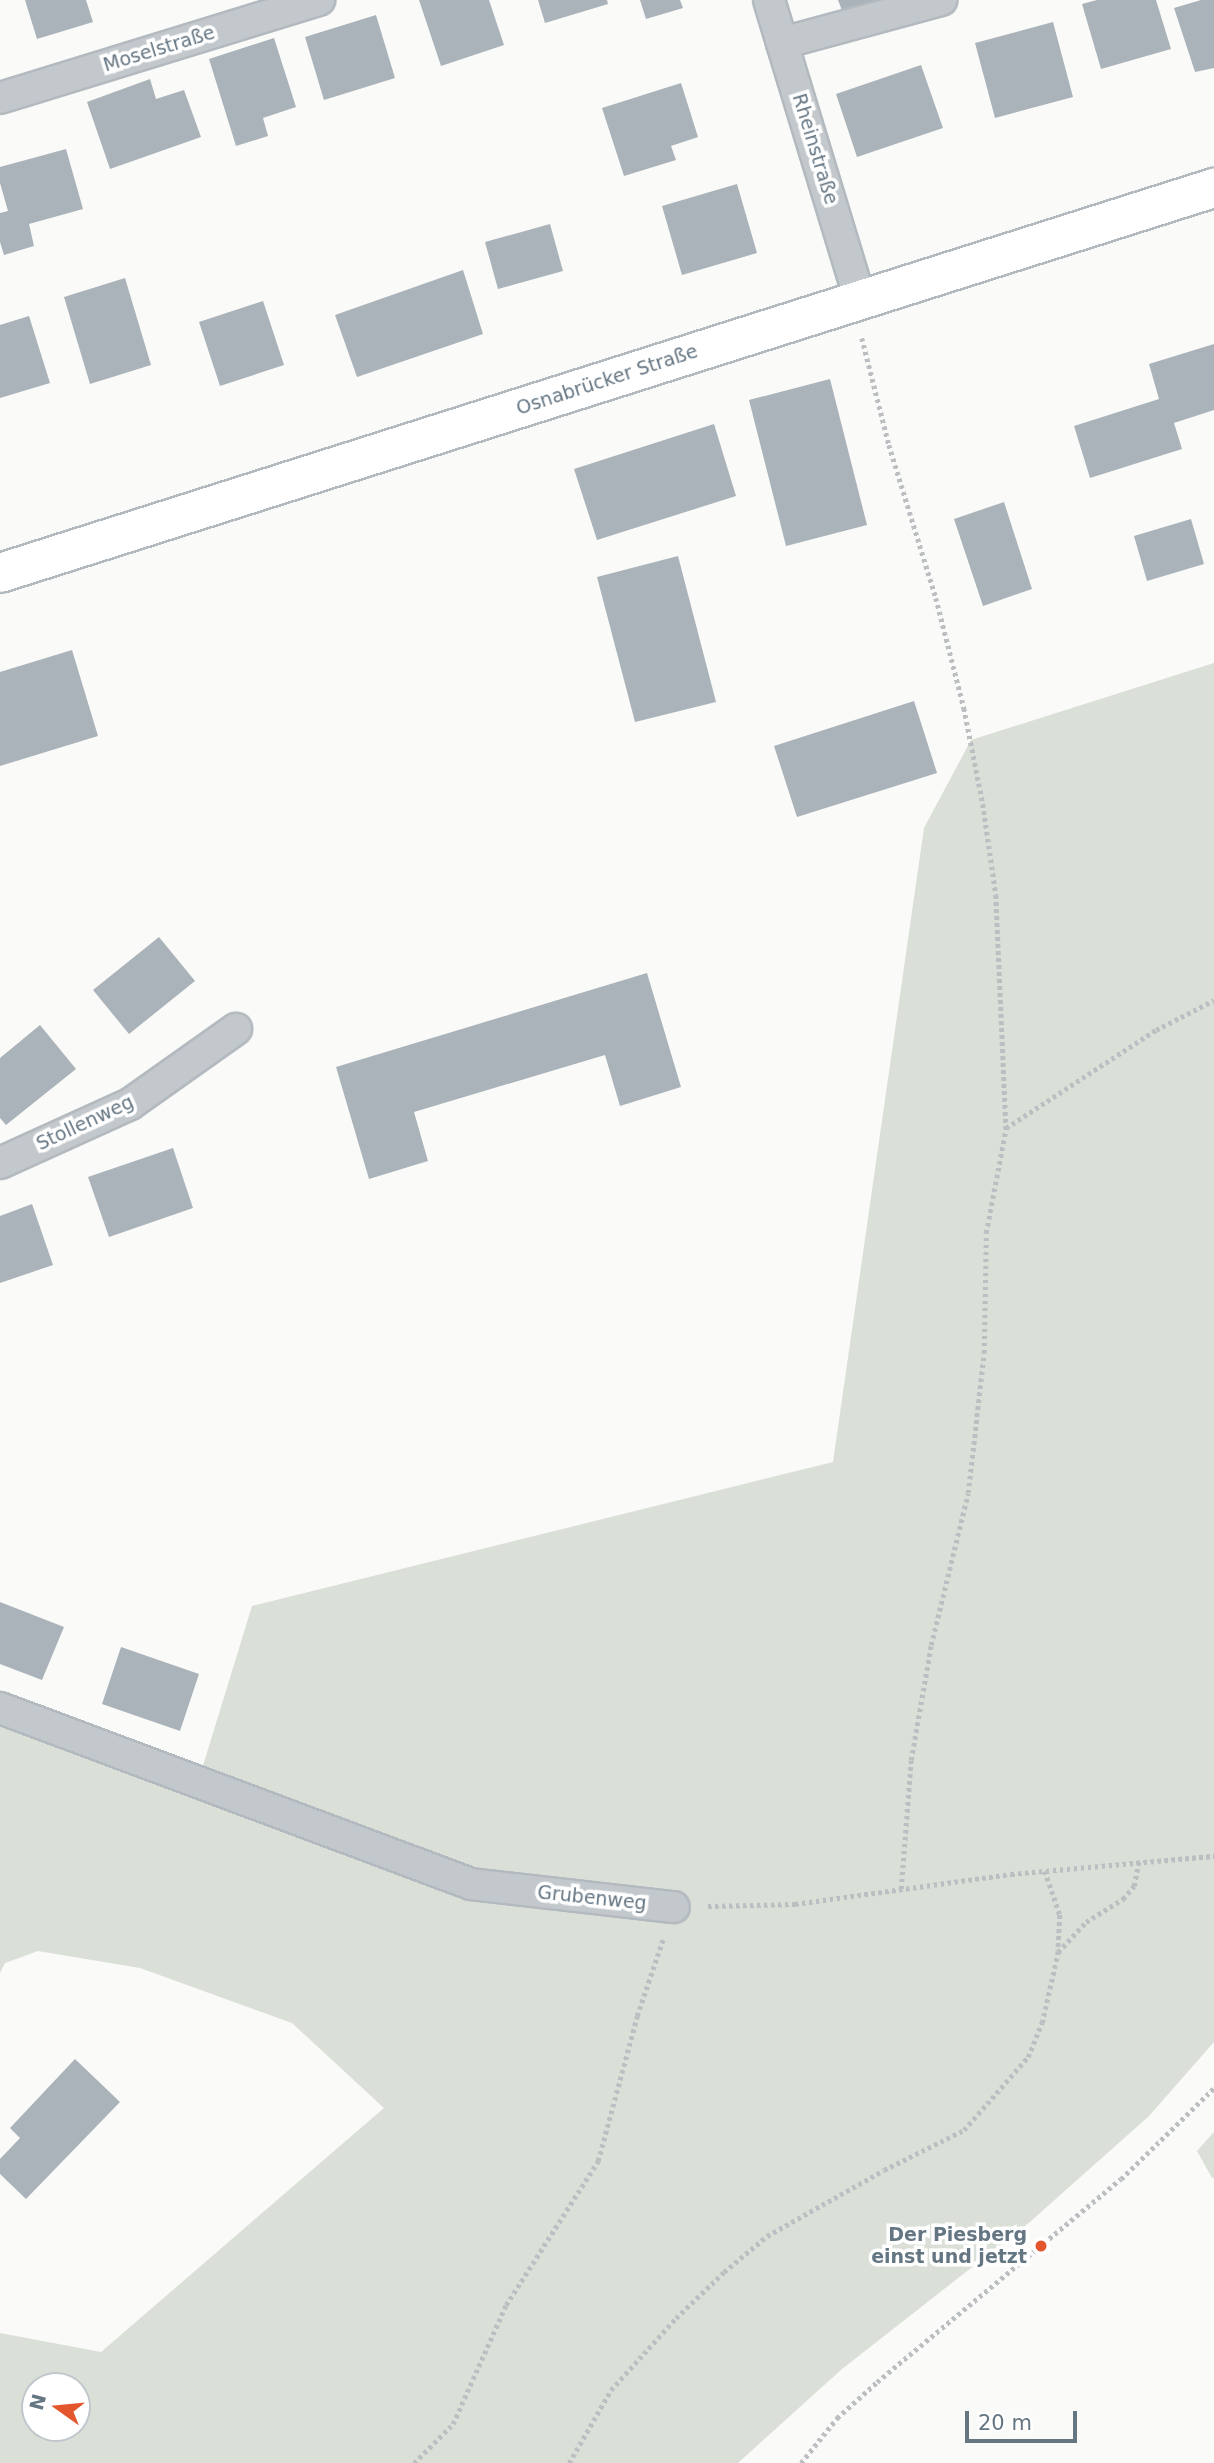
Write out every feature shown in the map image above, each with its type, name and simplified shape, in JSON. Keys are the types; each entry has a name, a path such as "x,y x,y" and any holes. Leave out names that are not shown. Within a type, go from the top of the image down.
{"street":[{"name":"Moselstraße","path":"0,98 318,0"},
{"name":"Rheinstraße","path":"769,0 859,312"},
{"path":"782,43 941,0"},
{"name":"Osnabrücker Straße","path":"0,573 859,312 1214,188"},
{"name":"Stollenweg","path":"0,1163 130,1104 236,1029"},
{"name":"Grubenweg","path":"0,1708 471,1884 674,1907"}],"path":[{"path":"859,312 889,445 942,623 964,708 983,804 996,895 1006,1128 986,1233 984,1353 968,1493 932,1645 911,1760 901,1889"},
{"path":"1006,1128 1156,1030 1214,1000"},
{"name":"Grubenweg","path":"674,1907 795,1904 1045,1871 1214,1856"},
{"path":"1058,1952 1086,1922 1129,1892 1134,1886 1139,1861"},
{"path":"569,2463 611,2390 656,2338 724,2272 767,2236 884,2170 964,2130 1028,2057 1042,2023 1058,1952 1060,1915 1045,1871"},
{"path":"414,2463 453,2424 506,2305 598,2161 637,2016 674,1907"},
{"path":"801,2463 837,2418 1121,2179 1214,2088"}],"shaded area":[{"path":"1214,663 1214,2042 1149,2116 1031,2221 842,2369 738,2463 0,2463 0,2333 101,2352 384,2108 292,2023 140,1968 38,1951 5,1963 0,1973 0,1708 198,1782 252,1606 833,1462 924,828 971,740"},
{"path":"1214,2132 1214,2178 1212,2178 1197,2151"}],"building":[{"path":"25,0 86,0 93,22 37,39"},
{"path":"419,0 489,0 504,45 441,66"},
{"path":"538,0 607,0 608,4 545,23"},
{"path":"640,0 680,0 683,8 646,19"},
{"path":"838,0 879,0 843,13"},
{"path":"1097,0 1156,0 1171,49 1101,69 1082,4"},
{"path":"1201,0 1214,0 1214,68 1195,72 1174,8"},
{"path":"376,15 395,78 324,100 305,37"},
{"path":"1053,22 1073,97 995,118 975,43"},
{"path":"274,38 296,107 263,118 268,136 236,146 209,59"},
{"path":"921,65 943,128 857,157 836,94"},
{"path":"150,79 156,99 184,90 201,137 110,169 87,102"},
{"path":"681,83 698,137 671,146 676,160 624,176 602,108"},
{"path":"66,149 83,209 29,224 34,246 4,255 0,242 0,213 8,211 0,183 0,167"},
{"path":"737,184 757,253 682,275 662,206"},
{"path":"550,224 563,271 498,289 485,242"},
{"path":"463,270 483,334 357,377 335,315"},
{"path":"125,278 151,365 90,384 64,297"},
{"path":"263,301 284,365 220,386 199,322"},
{"path":"29,316 50,383 0,398 0,325"},
{"path":"1214,344 1214,410 1174,423 1182,449 1090,478 1074,426 1159,399 1149,364"},
{"path":"830,379 867,525 786,546 749,400"},
{"path":"714,424 736,496 597,540 574,469"},
{"path":"1004,502 1032,589 983,606 954,519"},
{"path":"1191,519 1204,564 1147,581 1134,536"},
{"path":"678,556 716,702 635,722 597,577"},
{"path":"72,650 98,736 0,766 0,672"},
{"path":"914,701 937,773 797,817 774,746"},
{"path":"159,937 195,981 129,1034 93,990"},
{"path":"647,973 681,1087 620,1106 605,1055 414,1112 428,1161 369,1179 336,1067"},
{"path":"40,1025 76,1069 6,1125 0,1118 0,1058"},
{"path":"173,1148 193,1208 109,1237 88,1177"},
{"path":"32,1204 53,1265 0,1283 0,1216"},
{"path":"0,1602 64,1627 42,1680 0,1664"},
{"path":"121,1647 199,1674 180,1731 102,1704"},
{"path":"75,2059 120,2102 26,2199 0,2174 0,2159 20,2138 10,2128"}],"place":[{"name":"Der Piesberg einst und jetzt","path":"1041,2246"}]}
